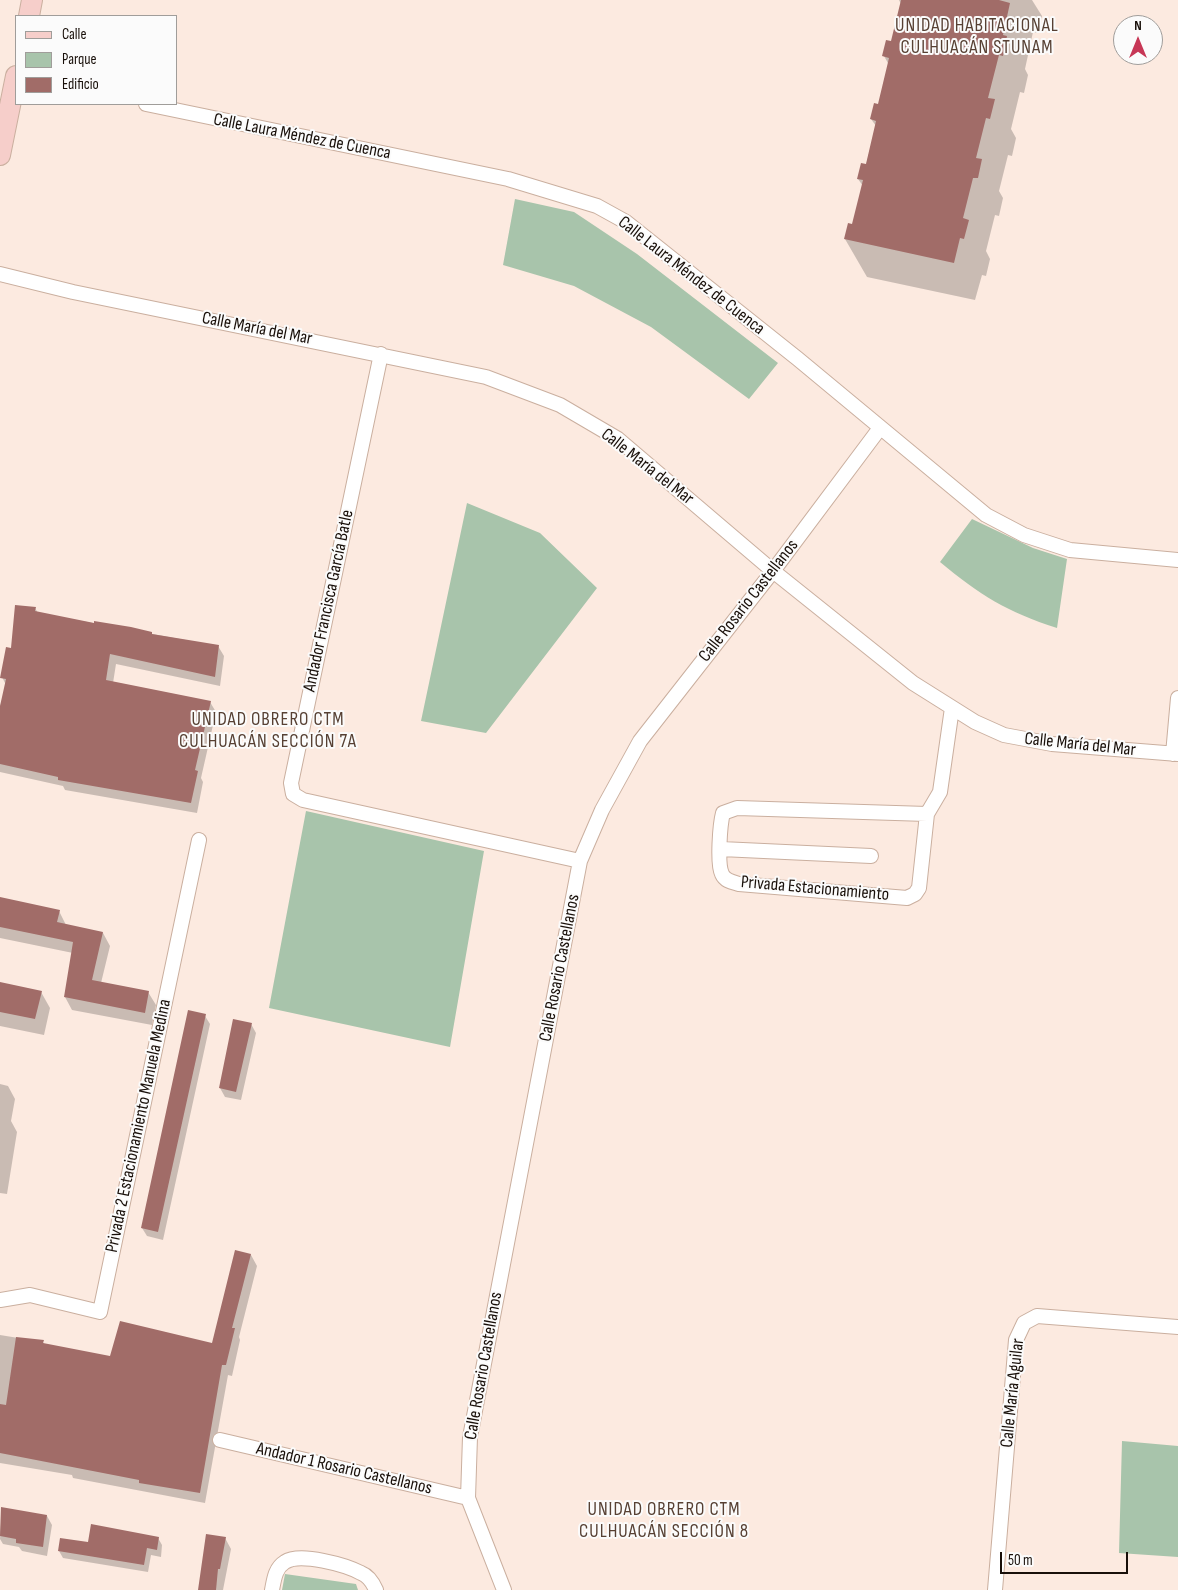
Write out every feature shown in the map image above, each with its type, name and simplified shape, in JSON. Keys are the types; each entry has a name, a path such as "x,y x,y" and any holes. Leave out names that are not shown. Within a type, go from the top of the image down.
{"street":[{"path":"29,15 32,0"},
{"path":"0,155 3,124 15,80"},
{"name":"Calle Laura Méndez de Cuenca","path":"151,105 508,179 597,206 626,222 798,359 986,515 1024,535 1070,550 1178,560"},
{"name":"Calle María del Mar","path":"0,274 73,292 486,377 560,405 618,439 773,571 913,683 975,722 1013,737 1052,744 1176,754"},
{"name":"Andador Francisca García Batle","path":"381,354 291,783 294,794 303,800 580,861"},
{"name":"Calle Rosario Castellanos","path":"504,1590 468,1498 470,1438 580,861 602,810 640,741 773,571 880,428"},
{"path":"1176,754 1178,698"},
{"name":"Privada Estacionamiento","path":"927,814 737,808 723,812 721,822 721,872 726,880 739,884 907,898 914,894 919,888 927,814 940,792 952,708"},
{"name":"Privada 2 Estacionamiento Manuela Medina","path":"0,1300 30,1295 100,1312 199,840"},
{"path":"721,849 871,856"},
{"name":"Calle María Aguilar","path":"995,1590 1016,1340 1024,1323 1037,1316 1178,1327"},
{"name":"Andador 1 Rosario Castellanos","path":"220,1440 468,1498"},
{"path":"272,1590 275,1574 285,1562 303,1557 362,1573 373,1582 376,1590"}],"green space":[{"path":"515,199 574,212 637,254 778,363 749,399 651,327 574,286 503,265"},
{"path":"467,503 540,533 597,588 486,733 421,721"},
{"path":"972,519 1033,548 1067,559 1057,628 1009,609 981,593 940,562"},
{"path":"306,811 484,851 450,1047 269,1008"},
{"path":"1122,1441 1178,1446 1178,1557 1119,1553"},
{"path":"285,1574 356,1584 358,1590 282,1590"}],"building":[{"path":"901,0 999,0 1010,3 1003,35 1007,36 1003,56 999,55 988,98 995,99 990,119 986,118 976,158 982,159 978,178 973,178 963,218 969,220 964,239 960,238 954,263 844,239 848,223 852,224 863,180 857,179 861,163 866,164 876,121 870,119 874,103 878,104 889,58 882,56 886,40 891,41"},
{"path":"15,605 36,607 35,611 94,623 94,621 131,627 152,632 152,634 219,645 215,677 110,654 106,680 211,701 195,770 198,771 191,803 58,780 58,777 0,764 0,706 6,679 0,678 6,647 11,648"},
{"path":"0,897 60,910 57,922 103,932 92,980 149,991 145,1013 64,997 73,942 0,927"},
{"path":"0,982 42,991 35,1019 0,1012"},
{"path":"188,1010 206,1014 158,1232 141,1228"},
{"path":"233,1019 252,1023 236,1092 219,1088"},
{"path":"235,1250 251,1254 232,1328 235,1328 226,1365 222,1365 200,1493 139,1483 139,1480 0,1453 0,1404 6,1405 16,1337 44,1340 43,1343 110,1356 120,1321 212,1343"},
{"path":"1,1507 47,1515 43,1547 16,1543 16,1539 0,1536"},
{"path":"91,1524 159,1537 157,1550 147,1548 144,1565 58,1551 60,1538 88,1542"},
{"path":"206,1534 226,1537 220,1569 218,1569 216,1590 198,1590"}],"district":[{"name":"UNIDAD HABITACIONAL CULHUACÁN STUNAM","path":"977,37"},
{"name":"UNIDAD OBRERO CTM CULHUACÁN SECCIÓN 7A","path":"268,731"},
{"name":"UNIDAD OBRERO CTM CULHUACÁN SECCIÓN 8","path":"664,1521"}]}
